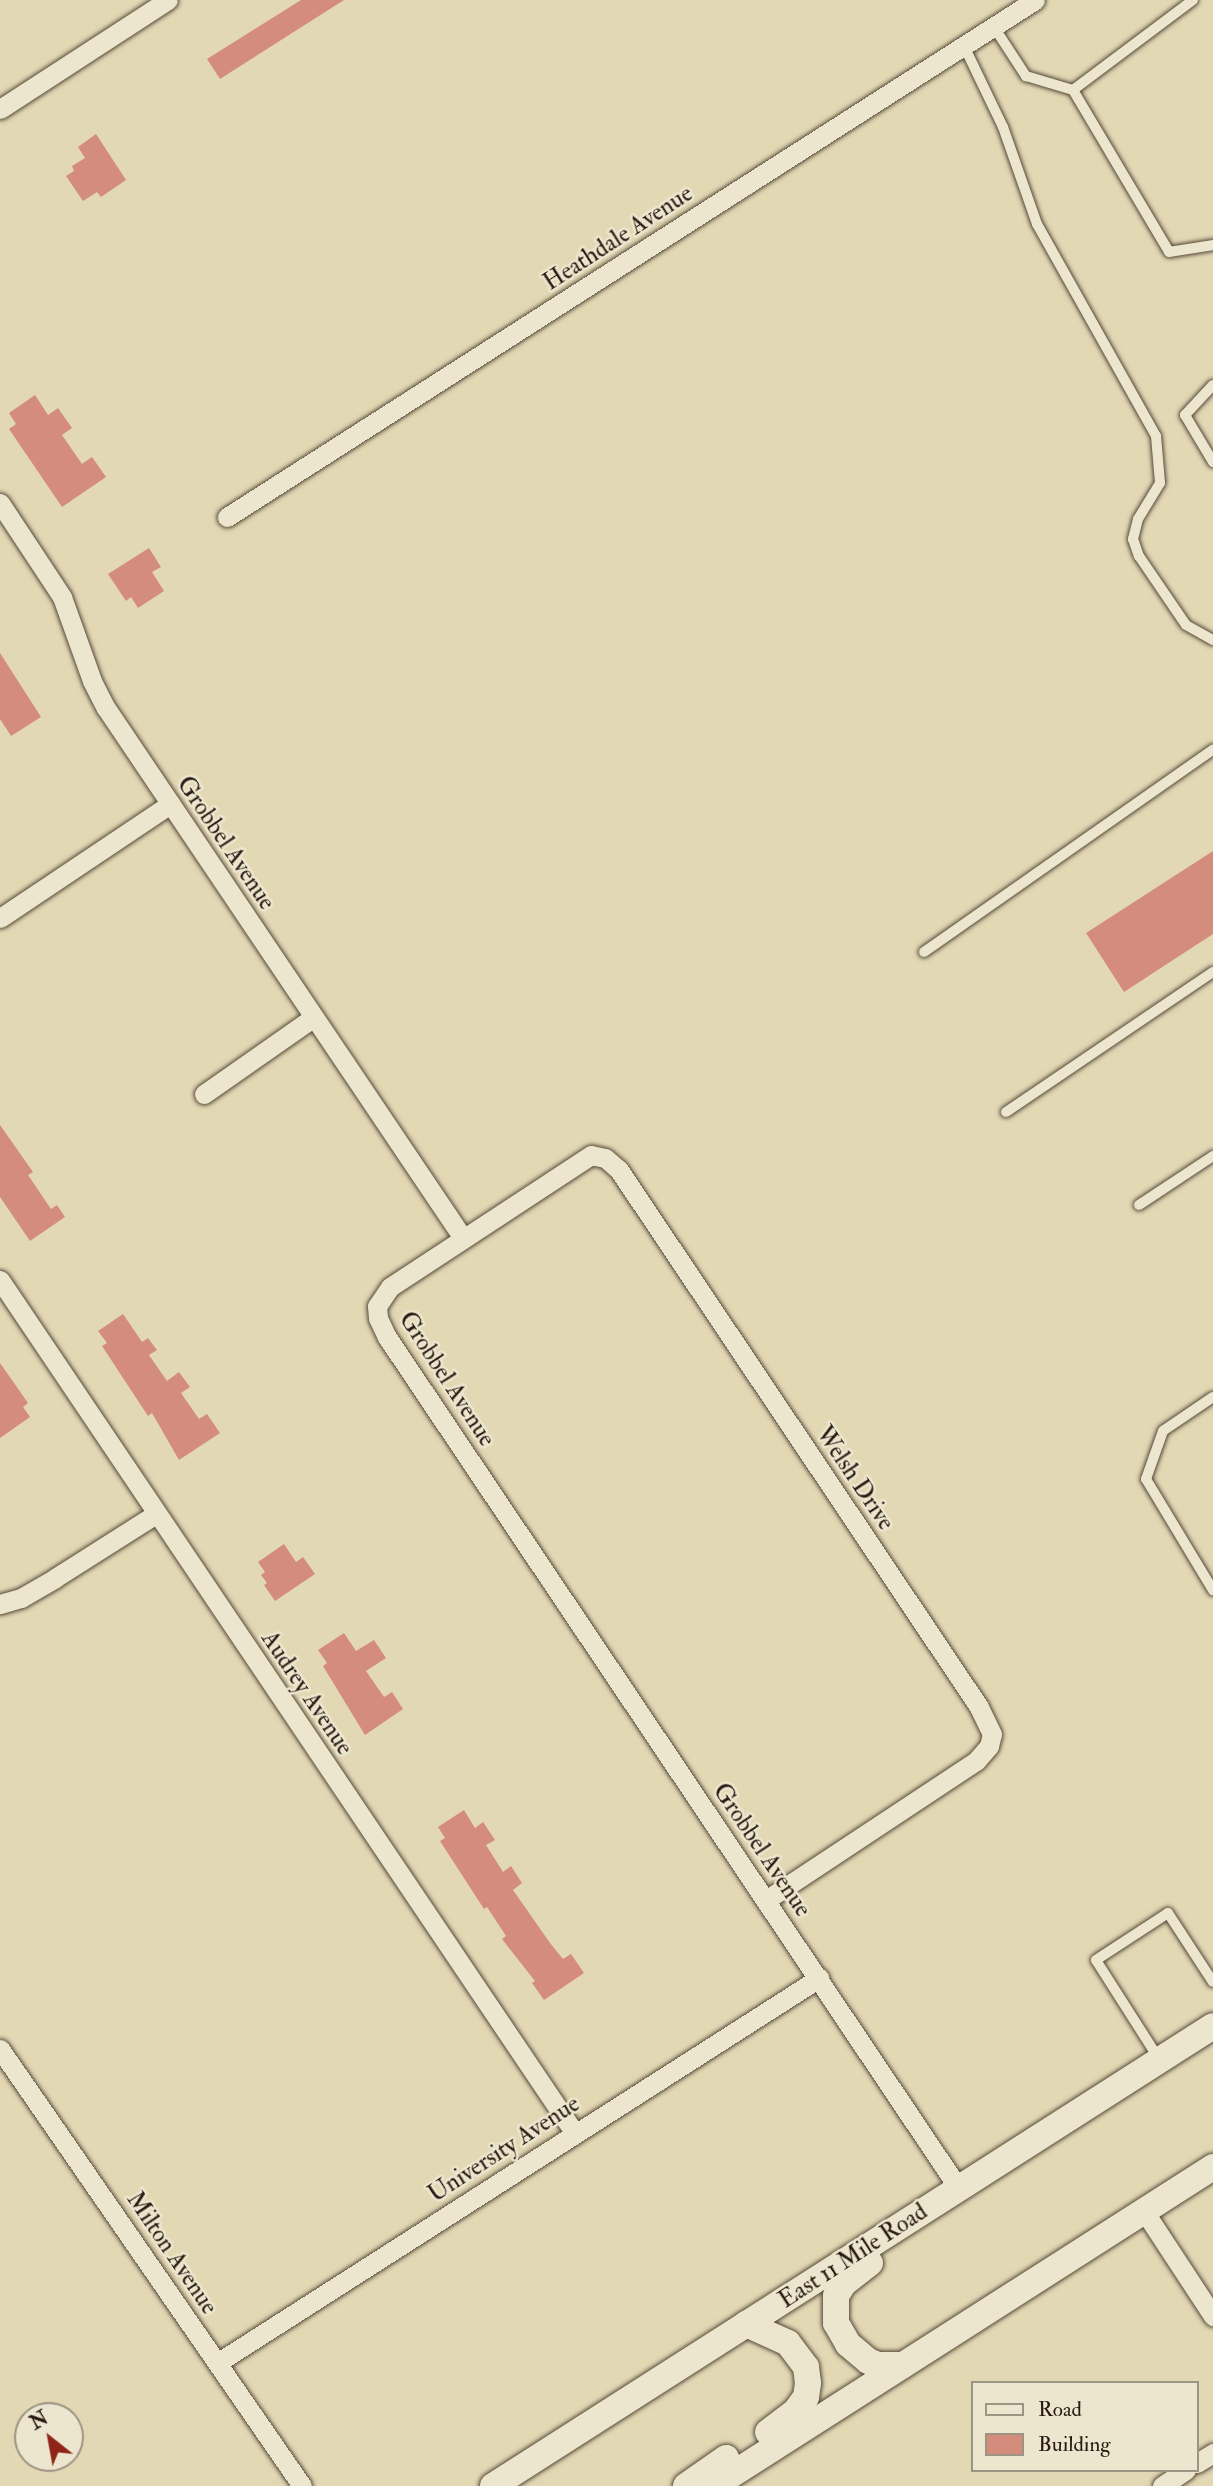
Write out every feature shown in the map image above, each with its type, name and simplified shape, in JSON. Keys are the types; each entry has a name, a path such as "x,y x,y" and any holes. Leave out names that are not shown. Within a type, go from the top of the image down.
{"main road":[{"name":"East 11 Mile Road","path":"493,2486 1213,2026"},
{"path":"903,2365 878,2365 856,2353 836,2323 836,2296 844,2283 862,2268 968,2201 1020,2151"},
{"path":"714,2486 1213,2167"},
{"path":"686,2486 777,2426 796,2411 806,2397 806,2367 798,2353 772,2333 747,2324"}],"street":[{"path":"0,109 168,0"},
{"name":"Heathdale Avenue","path":"227,517 1035,0"},
{"name":"Grobbel Avenue","path":"0,503 62,597 98,695 463,1238 385,1292 377,1306 380,1325 959,2189"},
{"path":"0,918 170,804"},
{"path":"204,1094 314,1017"},
{"name":"Welsh Drive","path":"463,1238 582,1159 598,1156 611,1161 988,1721 992,1734 989,1746 976,1761 766,1900"},
{"name":"Audrey Avenue","path":"0,1280 574,2132"},
{"path":"0,1604 20,1598 55,1578 156,1514"},
{"name":"University Avenue","path":"217,2363 574,2132 819,1978"},
{"name":"Milton Avenue","path":"0,2049 302,2486"},
{"path":"1144,2211 1213,2316"},
{"path":"1162,2486 1183,2472"}],"lane":[{"path":"1073,90 1193,0"},
{"path":"993,27 1026,76 1073,90 1169,252 1212,249"},
{"path":"964,46 1003,127 1037,224 1156,436 1160,482 1138,519 1133,539 1139,556 1186,625 1213,640"},
{"path":"1213,385 1185,415 1213,462"},
{"path":"924,952 1213,750"},
{"path":"1006,1112 1213,972"},
{"path":"1139,1205 1213,1156"},
{"path":"1213,1397 1163,1431 1146,1479 1213,1590"},
{"path":"1160,2060 1096,1960 1168,1913 1213,1982"}],"building":[{"path":"301,0 344,0 220,79 207,59"},
{"path":"96,134 126,180 101,197 97,192 83,201 66,176 74,171 72,166 85,158 78,147"},
{"path":"35,395 48,415 58,408 72,428 62,435 82,464 92,457 106,477 62,507 9,429 16,424 9,413"},
{"path":"149,548 161,567 152,572 164,591 138,608 131,597 126,601 108,574"},
{"path":"0,653 41,717 11,736 0,719"},
{"path":"1213,851 1213,934 1124,992 1086,933"},
{"path":"0,1125 33,1172 28,1175 51,1209 57,1205 65,1217 30,1241 0,1197"},
{"path":"123,1314 142,1342 148,1338 157,1350 149,1355 167,1381 179,1372 190,1387 181,1393 199,1419 207,1414 220,1433 179,1460 152,1413 148,1416 102,1346 107,1343 98,1331"},
{"path":"0,1363 28,1403 23,1407 30,1417 0,1438"},
{"path":"284,1544 296,1562 303,1557 315,1574 275,1601 264,1585 267,1583 261,1575 265,1572 258,1562"},
{"path":"344,1633 356,1651 374,1640 386,1658 366,1671 384,1697 392,1692 403,1709 365,1735 323,1666 327,1663 318,1650"},
{"path":"464,1810 475,1828 483,1822 495,1840 486,1845 503,1872 511,1866 522,1883 513,1890 550,1943 563,1959 571,1954 584,1973 544,2000 532,1983 535,1981 502,1939 506,1936 487,1907 484,1909 440,1841 445,1838 438,1827"}]}
